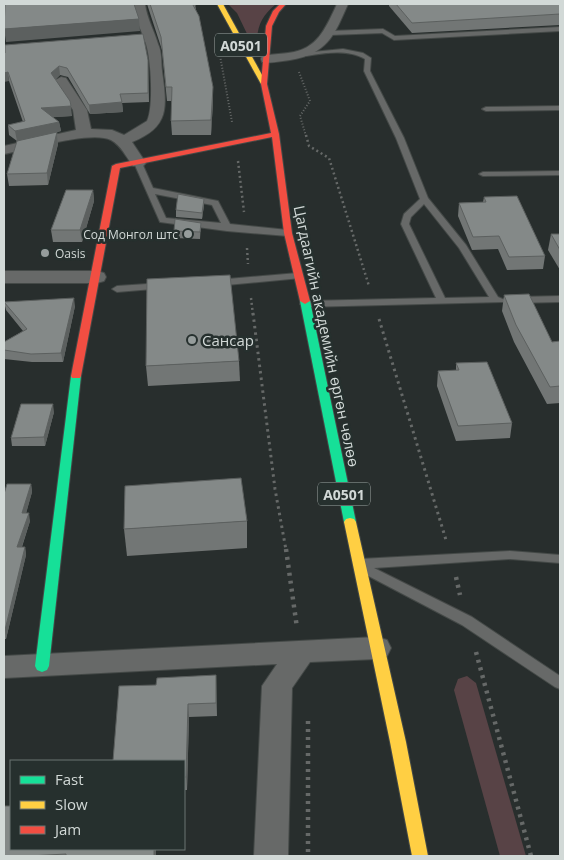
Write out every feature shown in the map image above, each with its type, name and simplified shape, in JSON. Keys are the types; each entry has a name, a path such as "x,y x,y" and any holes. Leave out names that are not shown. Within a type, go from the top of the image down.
{"main road":[{"name":"Цагдаагийн академийн өргөн чөлөө","path":"220,4 264,84 275,134 288,233 358,565 398,742 420,856"},
{"name":"Цагдаагийн академийн өргөн чөлөө","path":"264,84 269,26 276,11 284,4"},
{"path":"42,666 74,389 97,277 116,166 275,134"}],"street":[{"path":"124,140 147,131 157,114 158,97 154,52 143,36 139,4"},
{"path":"267,59 294,56 312,51 330,33 342,4"},
{"path":"61,81 80,110 84,133"},
{"path":"4,150 84,133 110,134 124,140 138,162"},
{"path":"4,277 97,277"},
{"path":"4,667 300,654 377,648"},
{"path":"271,856 277,686 300,654"}],"lane":[{"path":"330,33 383,31 394,38 560,29"},
{"path":"294,56 352,51 361,53 368,58 367,71 400,138 424,199 463,247 495,300"},
{"path":"486,109 560,108"},
{"path":"138,162 163,220 288,233"},
{"path":"483,174 560,173"},
{"path":"150,190 215,203 227,228"},
{"path":"424,199 407,216 405,224 442,301"},
{"path":"202,284 298,276"},
{"path":"117,288 174,285"},
{"path":"304,304 560,299"},
{"path":"358,565 451,557 510,555 560,559"},
{"path":"358,565 467,621 560,683"}],"path":[{"path":"217,43 235,141 249,281 275,489 292,580 300,654"},
{"path":"281,58 282,62 296,67 310,101 300,116 309,146 329,158 451,557 531,856"},
{"path":"308,717 310,736 308,856"}],"shaded area":[{"path":"228,4 276,4 262,19 257,39 250,40 237,13"},
{"path":"467,676 476,683 526,856 500,856 454,690 458,679"}],"building":[{"path":"5,4 134,4 139,19 4,29"},
{"path":"150,4 196,5 193,5 199,16 213,87 211,120 171,121 172,87 166,87 161,37"},
{"path":"396,4 560,4 560,14 412,23"},
{"path":"143,34 148,60 148,93 120,94 122,102 89,105 67,68 59,66 51,73 70,101 71,106 41,108 59,122 15,131 8,125 25,121 8,72 4,73 5,45"},
{"path":"57,132 47,173 7,174 17,141"},
{"path":"66,190 93,190 80,230 51,230"},
{"path":"178,194 204,199 202,213 176,210"},
{"path":"517,196 545,256 509,257 499,236 473,237 459,203 486,202 484,197"},
{"path":"175,219 201,223 200,232 174,231"},
{"path":"551,234 560,234 560,250"},
{"name":"Сансар","path":"230,275 239,361 146,366 147,279"},
{"path":"529,294 552,342 560,341 560,386 550,387 516,325 504,295"},
{"path":"74,298 61,353 31,354 4,350 4,342 27,329 4,302"},
{"path":"487,362 512,423 458,426 438,371 459,370 456,363"},
{"path":"21,404 53,404 44,437 11,438"},
{"path":"241,478 247,521 124,529 125,486"},
{"path":"7,484 31,484 22,513 29,513 17,547 25,547 4,630 4,494"},
{"path":"216,675 216,703 188,704 186,777 185,760 113,760 119,686 156,685 157,678"},
{"path":"4,806 10,806 10,850 154,850 154,856 66,856 66,854 4,856"}],"traffic: fast":[{"path":"305,301 350,522"},
{"path":"42,666 76,376"}],"traffic: slow":[{"path":"220,4 264,84"},
{"path":"350,522 398,742 420,856"}],"traffic: jam":[{"path":"283,4 276,11 269,26 264,84 275,134 288,233 305,301"},
{"path":"76,376 116,166 275,134"}],"place":[{"name":"Сод Монгол штс","path":"188,234"},
{"name":"Oasis","path":"45,253"},
{"name":"Сансар","path":"192,340"}]}
